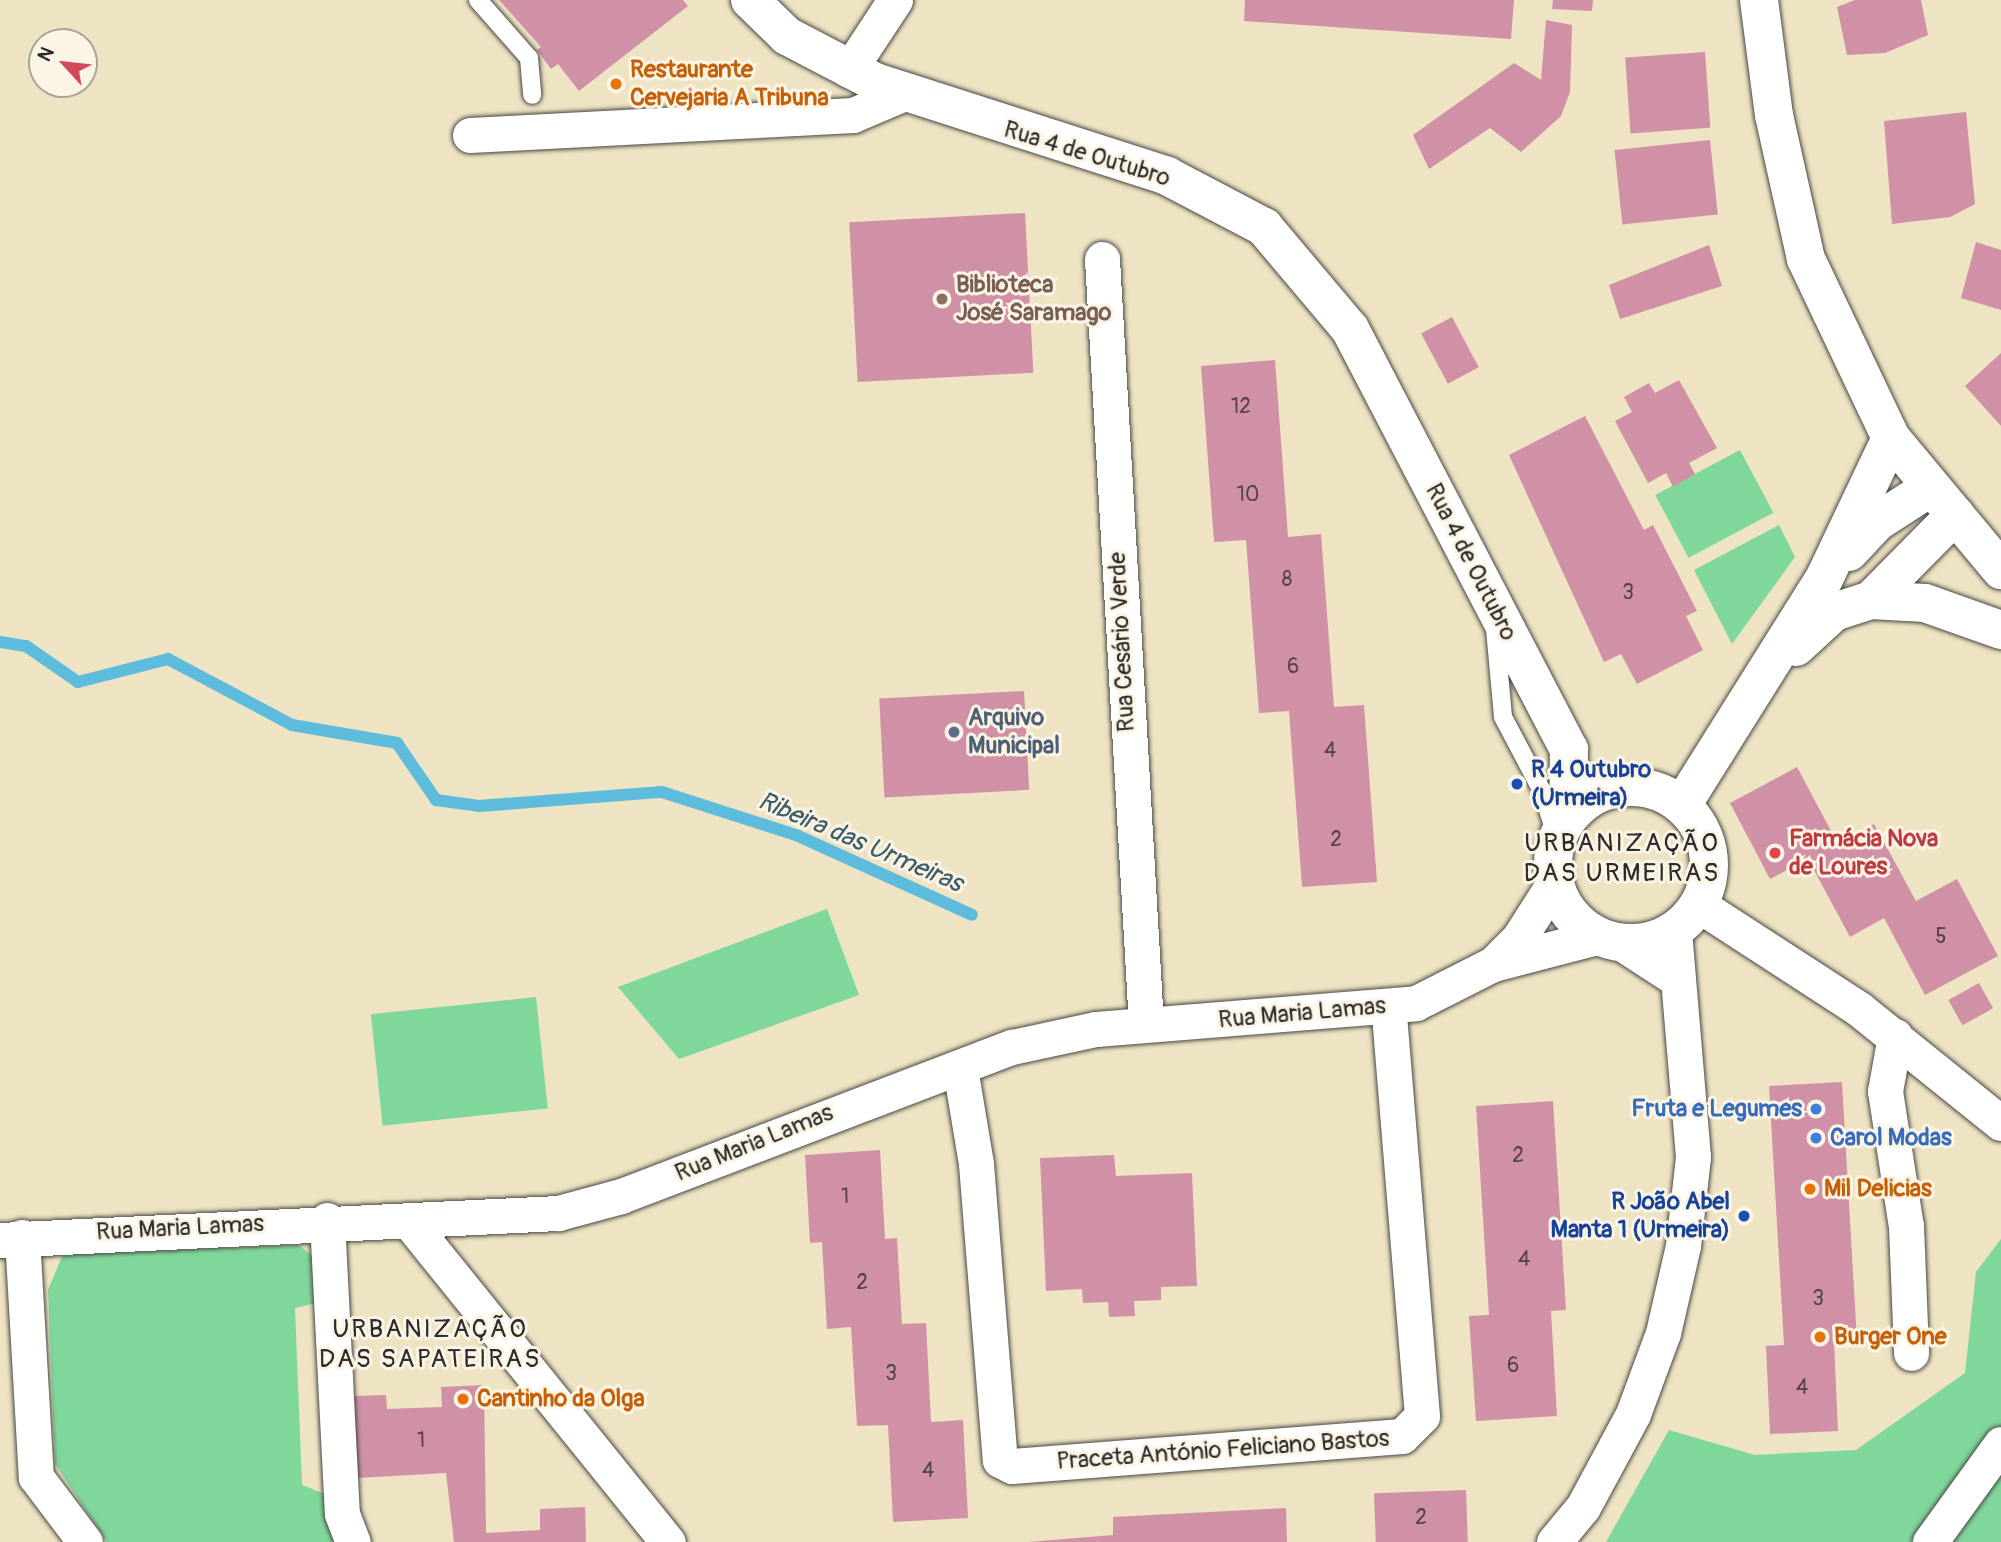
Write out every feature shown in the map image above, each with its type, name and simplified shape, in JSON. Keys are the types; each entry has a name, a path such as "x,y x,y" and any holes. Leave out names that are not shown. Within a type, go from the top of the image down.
{"street":[{"name":"Rua 4 de Outubro","path":"750,0 787,36 849,70 902,94 1167,176 1264,227 1350,329 1569,749 1562,828"},
{"path":"849,70 895,0"},
{"path":"1759,0 1774,116 1806,259 1891,438 2001,570"},
{"path":"470,135 853,115 902,94"},
{"name":"Rua Cesário Verde","path":"1102,259 1118,583 1146,1024"},
{"path":"1682,805 1824,579 1891,438"},
{"path":"1824,579 1877,522 1943,501"},
{"path":"1871,600 1943,501"},
{"path":"1768,672 1834,612 1871,600 1926,603 2001,630"},
{"path":"1554,1542 1583,1507 1633,1414 1663,1333 1683,1246 1693,1157 1675,978 1686,918 1709,851 1682,805 1636,786 1569,749"},
{"path":"1636,786 1598,795 1562,828 1554,883 1575,921 1675,978"},
{"name":"Rua Maria Lamas","path":"1493,964 1519,939 1554,883"},
{"path":"1610,940 1686,918 1895,1035 2001,1123"},
{"name":"Rua Maria Lamas","path":"11,1239 327,1220 411,1224 558,1213 621,1196 1012,1047 1146,1024 1416,1003 1493,964 1610,940"},
{"name":"Praceta António Feliciano Bastos","path":"960,1068 976,1164 1000,1460 1012,1466 1402,1436 1422,1416 1388,1006"},
{"path":"1895,1035 1885,1091 1906,1226 1911,1353"},
{"path":"327,1220 342,1514 353,1542"},
{"path":"411,1224 668,1542"},
{"path":"11,1239 36,1477 85,1542"},
{"path":"1930,1542 2001,1444"}],"lane":[{"path":"478,0 529,58 532,96"},
{"path":"1492,605 1503,717 1562,828"}],"green space":[{"path":"1740,450 1773,513 1689,558 1655,495"},
{"path":"1779,525 1795,557 1732,644 1694,570"},
{"path":"827,909 859,995 679,1059 618,987"},
{"path":"536,997 548,1108 383,1126 371,1014"},
{"path":"2001,1239 2001,1542 1606,1542 1669,1430 1755,1455 1856,1450 1965,1373 1976,1272"},
{"path":"299,1245 312,1256 320,1302 295,1308 302,1485 330,1496 342,1542 107,1542 55,1464 48,1290 63,1254"}],"building":[{"path":"499,0 683,0 688,6 579,91 558,64 551,69 537,50 541,47"},
{"path":"1245,0 1514,0 1511,39 1244,21"},
{"path":"1553,0 1593,0 1592,11 1552,9"},
{"path":"1855,0 1921,0 1928,35 1885,53 1847,55 1837,7"},
{"path":"1546,20 1572,25 1570,92 1561,116 1521,152 1490,128 1429,169 1413,135 1514,63 1541,80"},
{"path":"1705,52 1710,128 1630,133 1625,58"},
{"path":"1966,112 1975,204 1950,217 1892,224 1884,121"},
{"path":"1710,140 1718,215 1622,225 1615,150"},
{"name":"Biblioteca José Saramago","path":"1025,213 1033,373 858,382 849,222"},
{"path":"1976,242 2001,250 2001,310 1961,298"},
{"path":"1709,245 1722,286 1620,319 1609,285"},
{"path":"1452,317 1479,367 1448,384 1421,333"},
{"path":"2001,353 2001,426 1965,386"},
{"path":"1275,360 1288,537 1321,534 1334,707 1364,705 1377,882 1302,887 1289,711 1259,713 1246,540 1214,542 1201,366"},
{"path":"1679,380 1717,448 1689,463 1695,474 1673,487 1666,473 1648,483 1615,421 1632,412 1624,397 1649,383 1655,393"},
{"path":"1585,416 1644,530 1653,525 1697,611 1686,616 1703,650 1637,684 1621,654 1604,662 1509,455"},
{"name":"Arquivo Municipal","path":"1024,691 1029,790 884,797 879,699"},
{"path":"1797,767 1838,844 1874,824 1916,901 1957,879 1998,956 1925,995 1884,918 1850,937 1808,859 1770,879 1730,803"},
{"path":"1979,983 1993,1008 1962,1025 1948,1000"},
{"path":"1842,1082 1857,1341 1834,1342 1838,1431 1770,1434 1766,1346 1784,1345 1769,1086"},
{"path":"1553,1101 1566,1310 1551,1311 1557,1416 1476,1421 1469,1316 1489,1315 1476,1106"},
{"path":"880,1150 885,1239 897,1238 902,1324 926,1323 931,1422 963,1420 968,1518 893,1522 888,1425 857,1426 851,1327 827,1329 822,1242 810,1243 805,1155"},
{"path":"1114,1155 1116,1176 1192,1173 1197,1286 1161,1287 1161,1300 1134,1301 1135,1316 1109,1317 1108,1302 1083,1303 1082,1289 1046,1291 1040,1158"},
{"path":"484,1385 486,1533 540,1530 540,1509 585,1507 586,1542 454,1542 446,1473 357,1478 353,1396 386,1395 387,1409 442,1407 441,1387"},
{"path":"1466,1490 1468,1542 1376,1542 1374,1493"},
{"path":"1286,1508 1287,1542 1028,1542 1113,1535 1113,1517"}],"waterway":[{"name":"Ribeira das Urmeiras","path":"0,642 26,646 78,682 168,659 292,725 397,743 436,800 479,806 662,792 796,835 972,915"}],"place":[{"name":"Restaurante Cervejaria A Tribuna","path":"616,84"},
{"name":"Biblioteca José Saramago","path":"942,299"},
{"name":"Arquivo Municipal","path":"954,732"},
{"name":"R 4 Outubro (Urmeira)","path":"1517,784"},
{"name":"Farmácia Nova de Loures","path":"1775,853"},
{"name":"Fruta e Legumes","path":"1816,1109"},
{"name":"Carol Modas","path":"1816,1138"},
{"name":"Mil Delicias","path":"1810,1189"},
{"name":"R João Abel Manta 1 (Urmeira)","path":"1744,1216"},
{"name":"Burger One","path":"1820,1337"},
{"name":"Cantinho da Olga","path":"463,1399"}],"district":[{"name":"URBANIZAÇÃO DAS URMEIRAS","path":"1622,859"},
{"name":"URBANIZAÇÃO DAS SAPATEIRAS","path":"430,1345"}]}
